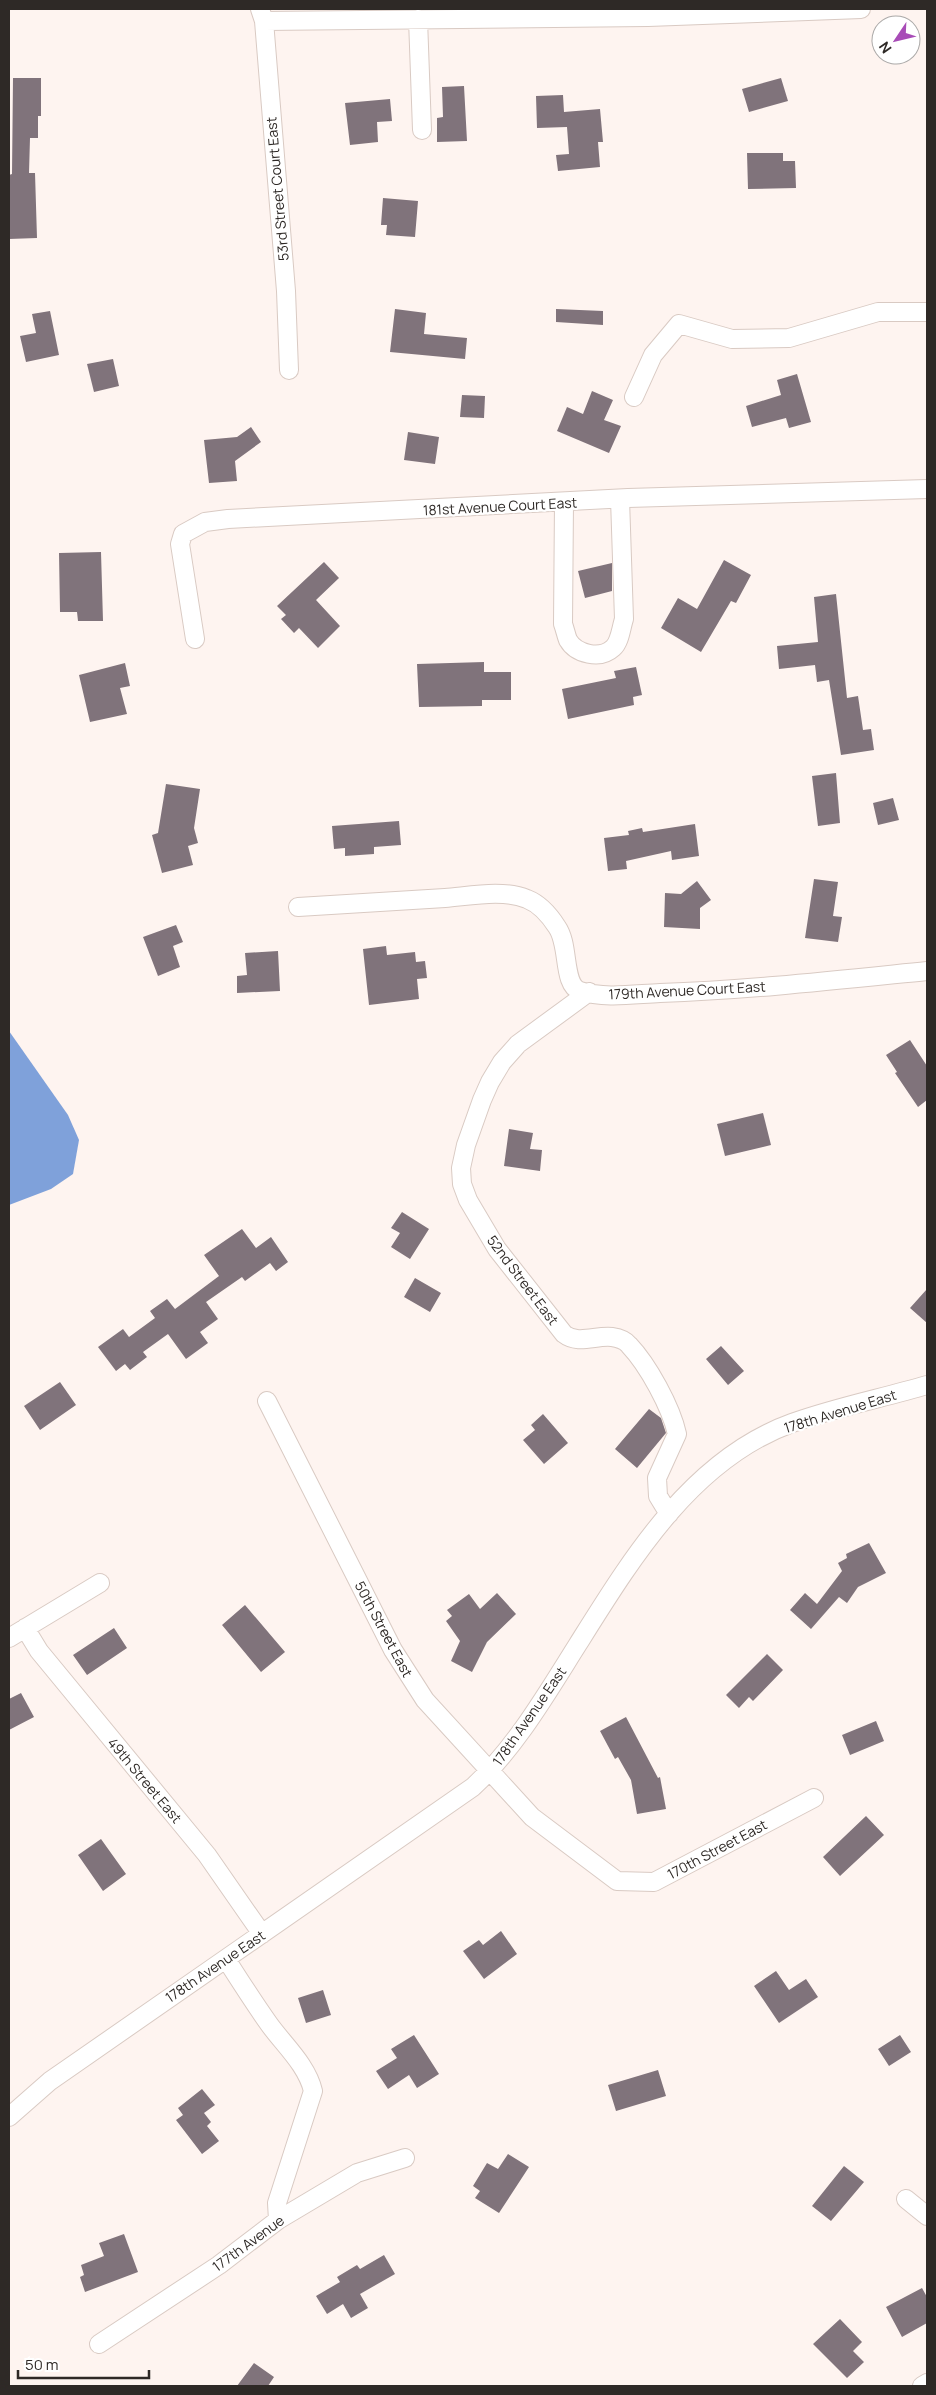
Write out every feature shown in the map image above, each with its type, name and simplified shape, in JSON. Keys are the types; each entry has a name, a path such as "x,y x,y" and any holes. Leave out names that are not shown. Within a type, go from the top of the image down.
{"street":[{"path":"262,15 418,19 648,17 861,9"},
{"name":"53rd Street Court East","path":"262,15 286,291 289,370"},
{"path":"418,19 422,130"},
{"path":"634,397 653,355 679,324 732,339 790,338 878,312 927,312"},
{"name":"181st Avenue Court East","path":"195,639 180,544 183,534 205,522 228,519 620,498 927,489"},
{"path":"564,502 563,624 568,640 576,649 590,655 600,654 613,648 620,635 624,619 620,498"},
{"name":"179th Avenue Court East","path":"298,907 493,894 526,898 548,914 565,941 569,981 573,987 589,992 606,994 681,992 927,971"},
{"name":"52nd Street East","path":"589,992 524,1039 502,1062 490,1082 466,1145 461,1168 462,1184 468,1200 497,1249 564,1334 574,1340 602,1336 622,1340 629,1344 645,1368 669,1410 677,1434 657,1478 658,1496 669,1514"},
{"name":"178th Avenue East","path":"9,2117 50,2081 450,1804 491,1770 548,1690 626,1567 669,1514 695,1486 728,1458 792,1423 927,1385"},
{"name":"50th Street East","path":"267,1401 393,1650 425,1700 532,1817 617,1881"},
{"path":"9,1638 100,1583"},
{"name":"49th Street East","path":"25,1628 39,1651 208,1855 262,1934"},
{"name":"170th Street East","path":"617,1881 654,1882 814,1798"},
{"path":"226,1959 269,2024 295,2057 312,2086 310,2101 277,2203 278,2220"},
{"name":"177th Avenue","path":"99,2344 219,2264 278,2220 358,2173 405,2158"},
{"path":"906,2200 927,2216"},
{"path":"922,2386 927,2383"}],"water":[{"path":"9,1031 68,1115 79,1140 73,1174 51,1189 9,1205"}],"building":[{"path":"13,78 41,78 41,116 38,116 38,138 30,138 29,173 35,173 37,238 9,239 9,175 12,174"},
{"path":"781,78 788,101 749,112 742,89"},
{"path":"464,86 467,141 437,142 437,118 443,117 442,87"},
{"path":"563,95 564,112 600,109 603,142 598,142 600,167 558,171 556,155 569,154 567,127 537,128 536,96"},
{"path":"390,99 392,121 377,122 378,142 350,145 345,103"},
{"path":"747,153 783,153 783,161 795,161 796,188 748,189"},
{"path":"383,198 418,201 415,237 386,235 387,225 381,225"},
{"path":"395,309 426,313 424,334 467,338 465,359 390,352"},
{"path":"556,309 603,311 603,325 556,322"},
{"path":"50,311 59,355 26,362 20,336 36,333 32,314"},
{"path":"113,359 119,386 94,392 87,364"},
{"path":"797,374 811,422 789,428 786,418 752,427 746,406 781,395 777,380"},
{"path":"592,391 613,400 604,420 621,426 609,453 557,431 567,407 583,414"},
{"path":"462,395 485,396 484,418 460,417"},
{"path":"251,427 261,442 235,461 237,481 209,483 204,440 237,437"},
{"path":"408,432 439,437 435,464 404,460"},
{"path":"101,552 103,621 78,621 77,612 60,612 59,553"},
{"path":"724,560 751,575 736,603 731,601 701,652 661,628 678,598 697,609"},
{"path":"324,562 339,578 316,600 340,626 318,648 299,628 294,633 281,619 286,615 277,606"},
{"path":"612,563 612,591 585,598 578,571"},
{"path":"836,594 847,698 858,696 863,730 871,729 874,750 841,755 829,680 817,682 815,665 779,669 777,646 818,642 814,597"},
{"path":"484,662 484,672 511,672 511,700 482,700 482,706 419,707 417,664"},
{"path":"125,663 130,686 120,688 127,714 90,722 79,675"},
{"path":"636,667 642,695 633,697 634,705 568,719 562,689 616,678 614,671"},
{"path":"836,773 840,823 818,826 812,776"},
{"path":"166,784 200,789 194,828 198,843 188,846 193,865 162,873 152,835 158,833"},
{"path":"893,798 899,820 878,825 873,803"},
{"path":"399,821 401,845 374,847 374,854 345,856 345,848 334,849 332,826"},
{"path":"695,824 699,856 672,860 671,851 626,861 627,869 608,871 604,838 629,835 628,831 642,828 643,832"},
{"path":"814,879 838,882 833,916 842,917 838,942 805,938"},
{"path":"697,881 711,900 700,908 700,929 664,927 665,893 681,894"},
{"path":"176,925 183,942 173,946 180,967 158,976 143,937"},
{"path":"386,946 387,955 415,952 416,962 425,961 427,978 417,979 419,999 369,1005 363,949"},
{"path":"278,951 280,991 237,993 237,976 247,975 245,953"},
{"path":"910,1040 927,1066 927,1100 918,1107 895,1073 897,1072 886,1055"},
{"path":"763,1113 771,1145 725,1156 717,1124"},
{"path":"509,1129 533,1133 530,1149 542,1150 540,1171 504,1166"},
{"path":"402,1212 429,1229 410,1259 391,1247 400,1233 391,1228"},
{"path":"242,1229 256,1248 271,1237 288,1262 276,1271 270,1263 245,1281 242,1277 206,1302 218,1319 200,1332 208,1343 186,1359 168,1334 143,1352 147,1357 130,1370 125,1364 116,1371 98,1347 123,1329 129,1337 155,1318 150,1311 167,1299 175,1309 219,1276 204,1255"},
{"path":"415,1278 441,1293 430,1312 404,1297"},
{"path":"927,1289 927,1323 910,1308"},
{"path":"721,1346 744,1371 728,1385 706,1359"},
{"path":"60,1382 76,1405 40,1430 24,1406"},
{"path":"649,1409 661,1418 666,1433 637,1468 615,1449"},
{"path":"543,1414 568,1443 544,1464 523,1440 535,1430 531,1425"},
{"path":"869,1543 886,1573 858,1587 847,1603 839,1597 811,1629 790,1610 805,1593 817,1604 842,1571 838,1563 847,1558 846,1554"},
{"path":"497,1593 516,1614 487,1642 472,1672 451,1661 460,1641 446,1621 452,1616 447,1610 469,1594 480,1609"},
{"path":"245,1605 285,1652 261,1672 222,1625"},
{"path":"114,1628 127,1648 87,1675 73,1655"},
{"path":"767,1654 783,1670 753,1701 749,1697 739,1708 726,1695"},
{"path":"21,1693 34,1717 9,1730 9,1699"},
{"path":"626,1717 658,1778 660,1777 666,1809 637,1814 631,1780 618,1757 615,1759 600,1731"},
{"path":"876,1721 884,1741 850,1755 842,1735"},
{"path":"866,1816 884,1835 840,1876 823,1857"},
{"path":"101,1839 126,1874 103,1891 78,1855"},
{"path":"501,1931 517,1954 484,1979 463,1951 479,1940 483,1945"},
{"path":"776,1971 789,1990 806,1979 818,1997 779,2023 754,1986"},
{"path":"323,1990 331,2015 306,2023 298,1998"},
{"path":"414,2035 439,2074 417,2088 409,2075 388,2089 376,2071 397,2058 391,2049"},
{"path":"900,2035 911,2052 889,2066 878,2049"},
{"path":"658,2070 666,2096 616,2111 608,2085"},
{"path":"202,2089 215,2105 204,2113 211,2122 207,2126 219,2141 202,2154 176,2120 183,2115 178,2108"},
{"path":"508,2154 529,2167 499,2213 475,2198 480,2191 473,2186 487,2163 498,2169"},
{"path":"844,2166 864,2182 831,2221 812,2206"},
{"path":"124,2234 138,2272 85,2292 80,2277 84,2275 81,2265 104,2256 99,2243"},
{"path":"384,2255 395,2274 360,2294 368,2308 351,2318 343,2304 327,2314 316,2296 340,2282 337,2277 357,2265 360,2269"},
{"path":"922,2288 927,2297 927,2323 902,2337 886,2307"},
{"path":"840,2319 862,2342 853,2351 864,2362 847,2378 813,2344"},
{"path":"254,2363 274,2377 268,2386 237,2386"}]}
